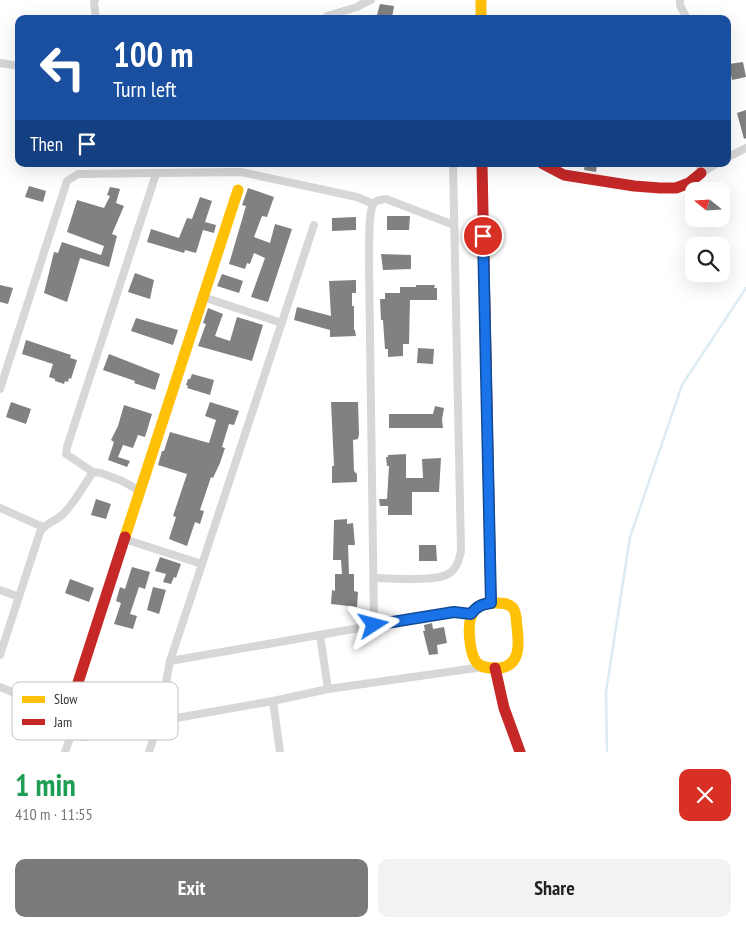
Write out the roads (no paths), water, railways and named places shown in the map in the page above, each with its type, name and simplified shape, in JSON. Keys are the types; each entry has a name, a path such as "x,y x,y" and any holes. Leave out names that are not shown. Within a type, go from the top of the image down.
{"street":[{"path":"95,0 96,15"},
{"path":"331,15 357,8 371,0"},
{"path":"481,0 481,15"},
{"path":"680,0 680,5 685,15"},
{"path":"0,63 15,65"},
{"path":"731,156 746,148"},
{"path":"374,578 435,578 449,574 458,565 461,551 453,167"},
{"path":"482,167 491,603"},
{"path":"549,167 564,175 634,186 660,188 676,188 689,183 700,168"},
{"path":"0,389 67,181 78,174 241,172 357,197 373,204"},
{"path":"140,491 122,481 93,472 66,454 156,174"},
{"path":"82,682 124,539 238,190"},
{"path":"374,625 370,214 373,204 378,200 386,200 454,224"},
{"path":"166,682 170,661 314,225"},
{"path":"203,297 282,323"},
{"path":"0,655 43,527 65,513 93,472"},
{"path":"0,508 43,527"},
{"path":"124,539 202,564"},
{"path":"0,590 19,596"},
{"path":"178,717 273,701 328,689 489,668 506,666 518,655 520,646 516,612 508,604 482,604 475,608 469,621 472,654 477,662 489,668 520,752"},
{"path":"170,661 454,612 471,614"},
{"path":"320,634 328,689"},
{"path":"0,688 12,692"},
{"path":"273,701 280,752"},
{"path":"149,752 153,740"}],"waterway":[{"path":"607,752 606,692 630,537 682,385 746,288"}]}
